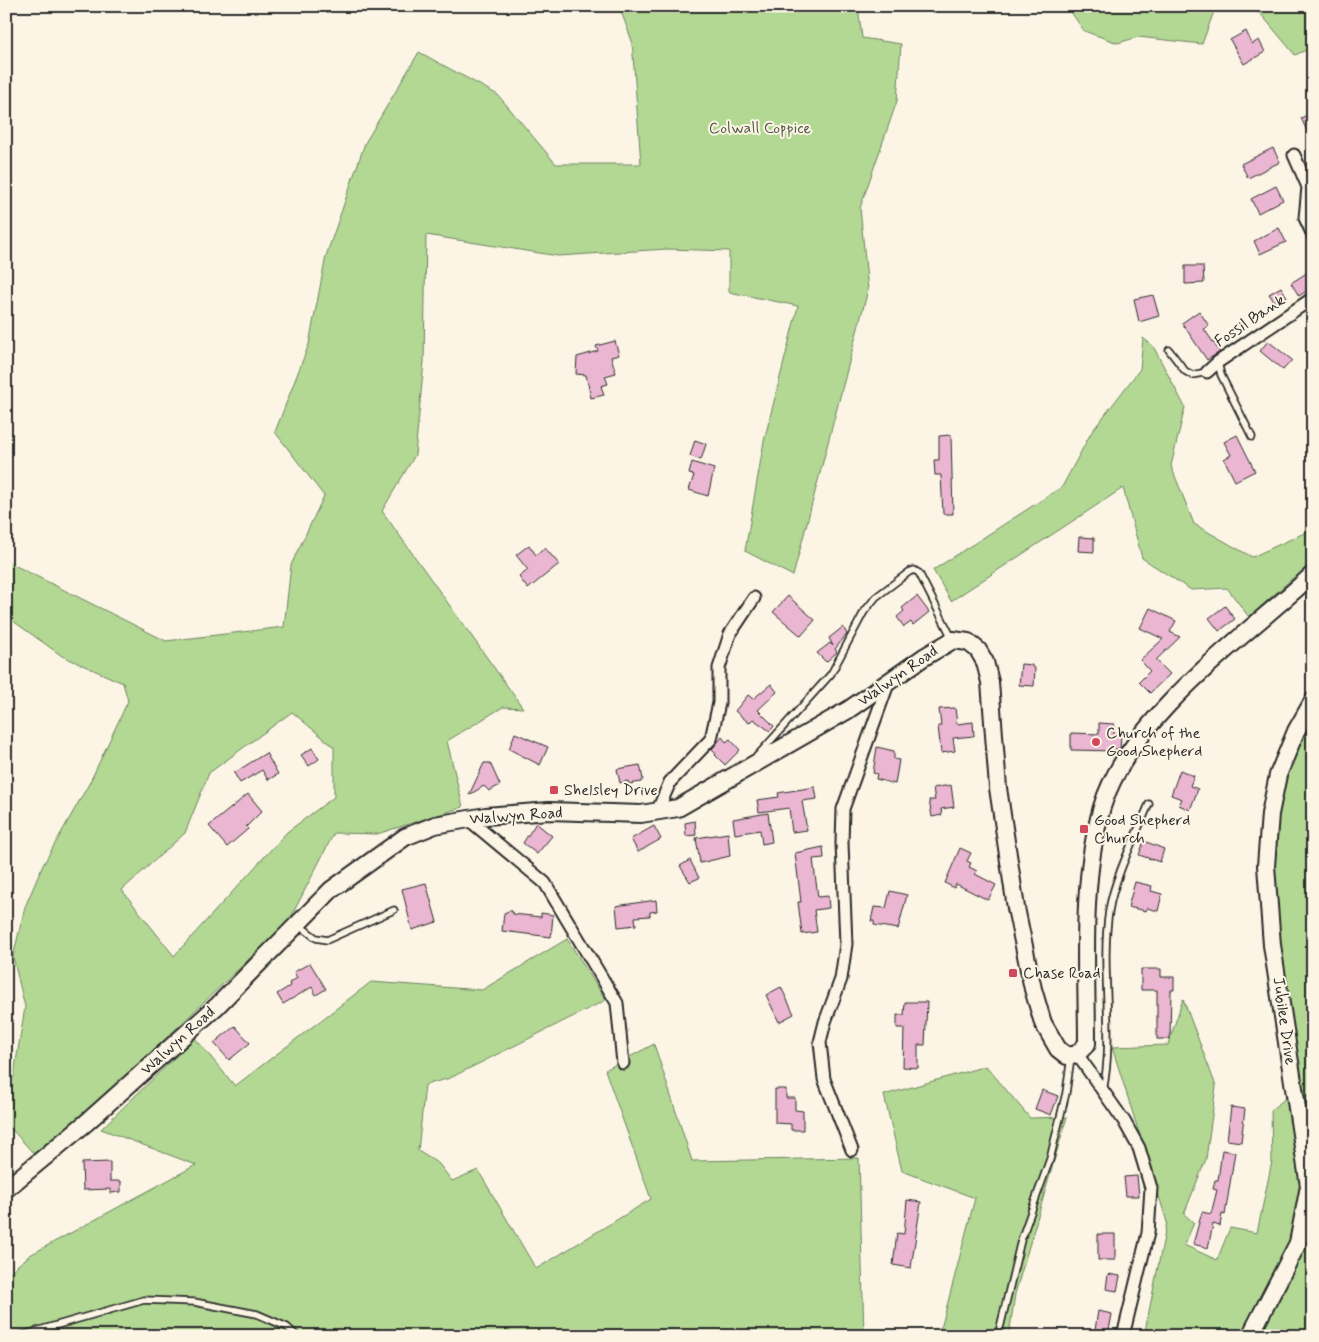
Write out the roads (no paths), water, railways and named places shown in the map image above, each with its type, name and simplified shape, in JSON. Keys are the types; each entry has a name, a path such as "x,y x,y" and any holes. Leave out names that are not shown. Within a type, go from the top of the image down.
{"main road":[{"path":"1074,1055 1088,1044 1086,965 1091,861 1102,808 1108,792 1135,746 1182,690 1313,574"},
{"name":"Walwyn Road","path":"6,1189 87,1122 217,1006 331,890 405,837 435,825 468,819 549,811 607,814 657,812 678,808 747,770 888,684 924,657 953,640 968,642 978,650 985,662 990,682 998,788 1006,854 1031,980 1050,1039 1067,1056 1074,1055"},
{"name":"Jubilee Drive","path":"1250,1336 1298,1244 1309,1186 1271,935 1266,866 1270,814 1278,775 1296,731 1313,701"}],"street":[{"path":"1294,155 1308,187 1305,218 1313,235"},
{"name":"Fossil Bank","path":"1207,372 1218,362 1313,298"},
{"path":"657,812 670,782 711,739 719,703 719,668 730,634 754,598"},
{"path":"852,1150 824,1079 820,1042 825,1022 841,979 846,944 842,843 843,808 888,684"},
{"path":"468,819 545,883 617,1003 623,1063"},
{"path":"1074,1055 1103,1091 1139,1148 1151,1188 1148,1233 1123,1336"}],"lane":[{"path":"1169,350 1185,371 1192,375 1207,372"},
{"path":"1218,362 1221,375 1252,437"},
{"path":"747,770 769,741 831,674 864,612 876,597 909,572 914,570 919,573 953,640"},
{"path":"1103,1091 1108,1069 1107,951 1109,910 1124,865 1149,804"},
{"path":"298,923 316,938 327,940 394,910"},
{"path":"998,1336 1021,1240 1050,1159 1074,1055"},
{"path":"20,1336 144,1300 194,1302 257,1314 287,1327 297,1336"}],"place":[{"name":"Church of the Good Shepherd","path":"1096,742"},
{"name":"Shelsley Drive","path":"554,790"},
{"name":"Good Shepherd Church","path":"1084,829"},
{"name":"Chase Road","path":"1013,973"}],"park label":[{"name":"Colwall Coppice","path":"760,128"}]}
